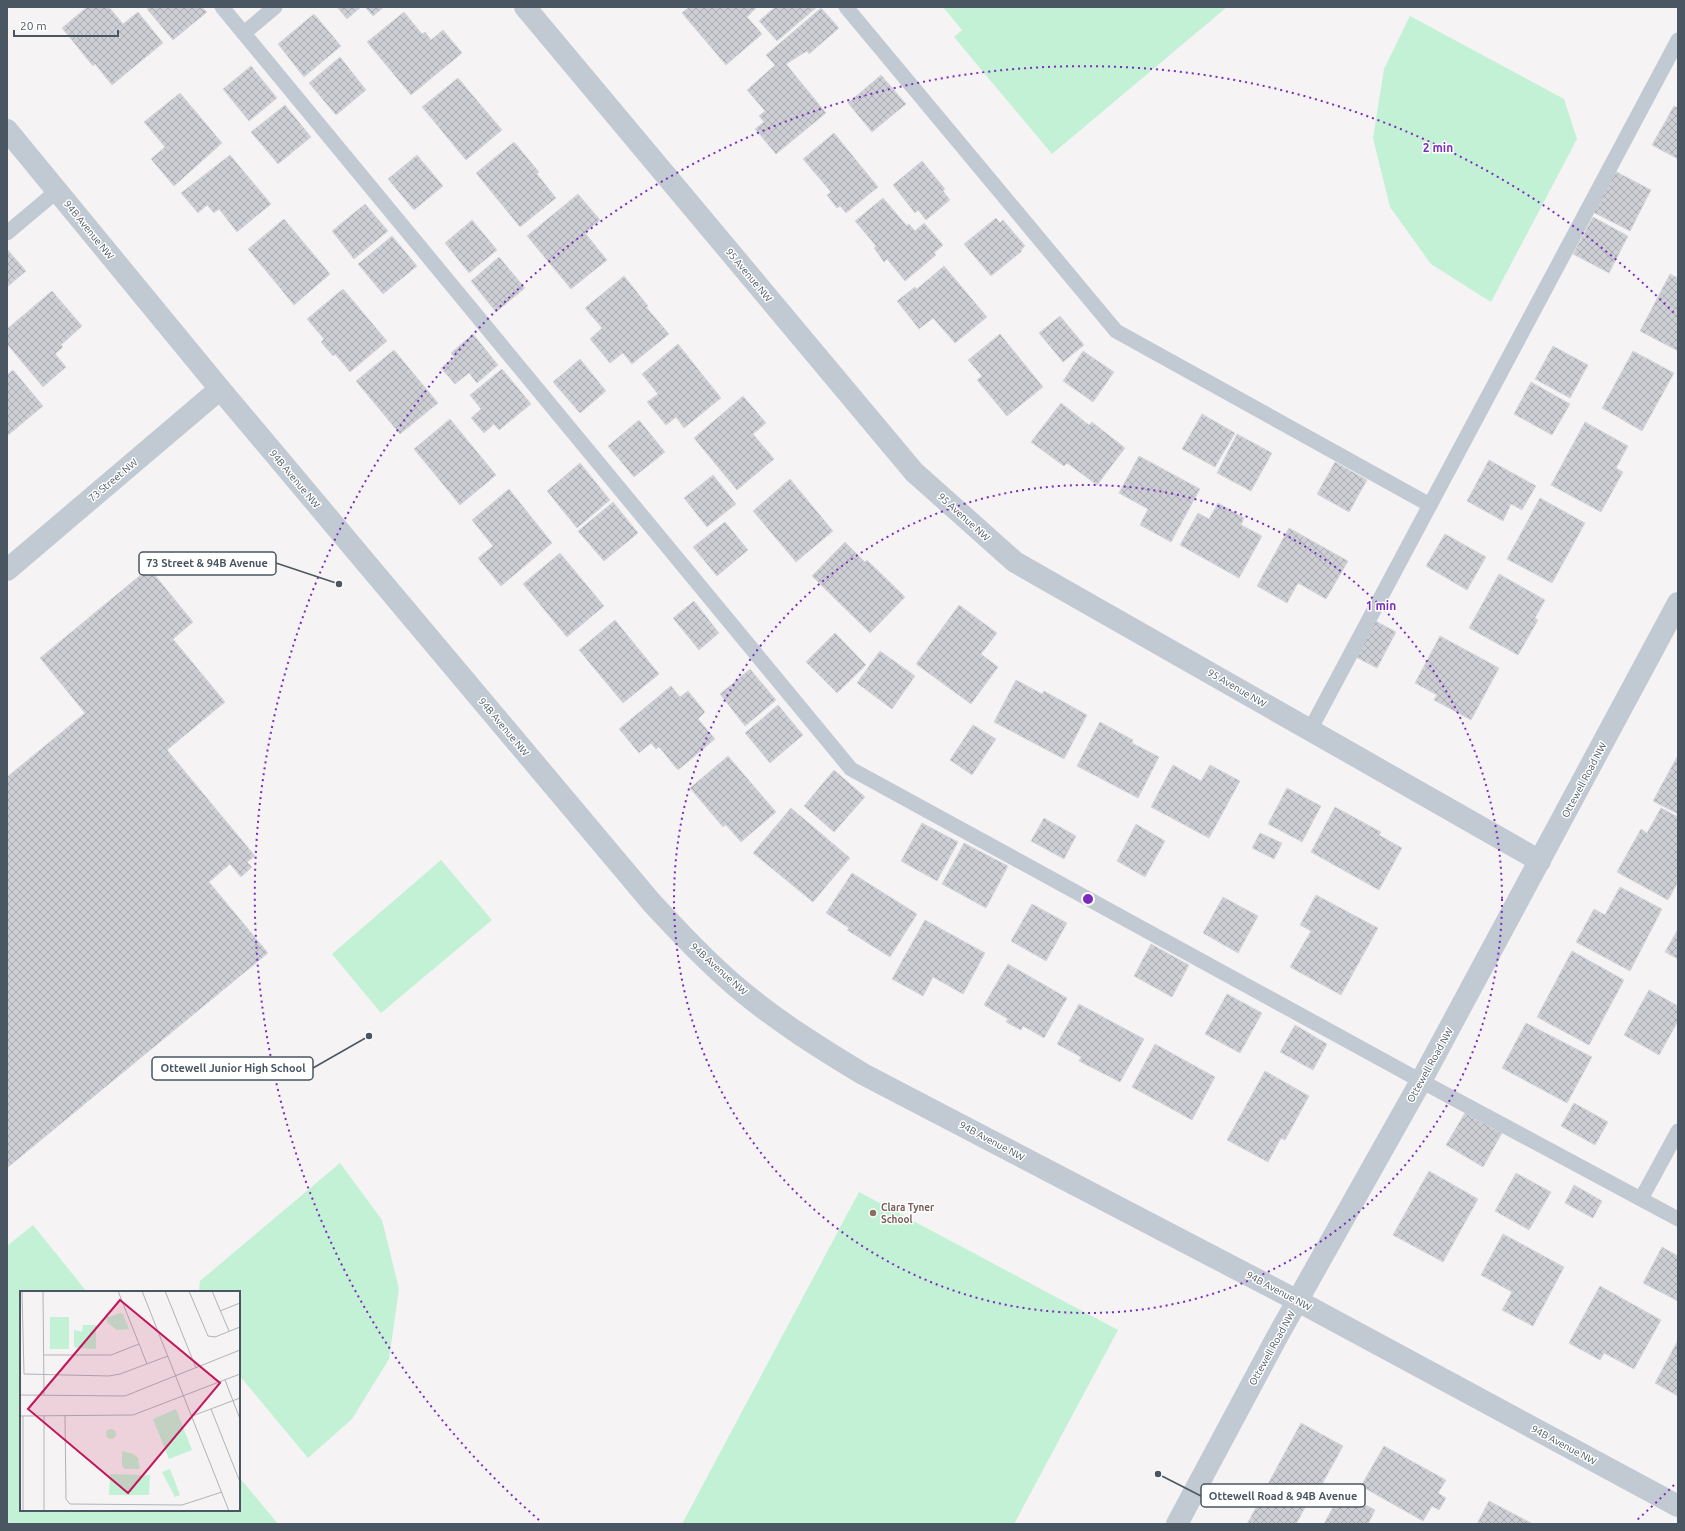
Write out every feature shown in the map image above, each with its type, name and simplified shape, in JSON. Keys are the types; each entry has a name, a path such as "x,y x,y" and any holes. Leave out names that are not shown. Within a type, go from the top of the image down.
{"street":[{"name":"95 Avenue NW","path":"525,7 914,472 1015,562 1540,861"},
{"name":"94B Avenue NW","path":"7,130 220,389 652,904 696,949 740,989 824,1050 863,1074 1298,1301 1678,1506"},
{"name":"73 Street NW","path":"7,570 220,389"},
{"name":"Ottewell Road NW","path":"1177,1524 1298,1301 1421,1081 1678,603"}],"lane":[{"path":"222,7 851,769 1421,1081 1678,1219"},
{"path":"244,33 275,7"},
{"path":"846,7 1116,331 1430,505"},
{"path":"1310,730 1678,40"},
{"path":"7,233 57,191"},
{"path":"1641,1199 1678,1131"}],"green space":[{"path":"943,7 1227,7 1052,154 954,37 962,30"},
{"path":"1410,16 1564,99 1577,139 1491,302 1431,264 1390,207 1373,138 1384,69"},
{"path":"441,860 492,920 381,1013 332,954"},
{"path":"340,1163 382,1220 399,1289 389,1359 352,1419 308,1458 240,1376 240,1291 199,1291 200,1281"},
{"path":"859,1192 1118,1330 1014,1524 682,1524"},
{"path":"33,1225 86,1291 20,1291 20,1511 240,1511 240,1478 278,1524 7,1524 7,1246"}],"building":[{"path":"87,7 109,7 123,24 138,12 163,43 112,85 95,64 93,66 62,28"},
{"path":"149,7 202,7 207,12 173,40 147,9"},
{"path":"337,7 361,7 347,19"},
{"path":"365,7 384,7 373,16"},
{"path":"689,7 757,7 747,17 762,34 726,65 682,13"},
{"path":"775,7 817,7 777,41 759,21"},
{"path":"821,8 839,28 809,54 807,51 786,64 826,113 776,154 755,129 764,122 759,116 765,111 747,90 775,65 766,55"},
{"path":"404,12 422,34 425,32 431,40 443,30 462,53 411,95 367,42"},
{"path":"314,14 341,46 304,77 278,44"},
{"path":"340,57 366,90 336,115 309,83"},
{"path":"251,66 277,98 249,121 223,89"},
{"path":"881,75 906,104 872,132 848,103"},
{"path":"458,78 502,130 466,160 422,107"},
{"path":"180,93 222,143 174,186 151,159 165,147 144,122"},
{"path":"285,105 311,137 278,164 251,132"},
{"path":"1674,106 1678,108 1678,159 1652,145"},
{"path":"834,133 878,187 846,213 840,206 837,208 827,195 831,192 803,159"},
{"path":"514,142 539,172 537,174 556,198 520,227 476,173"},
{"path":"230,155 271,204 237,232 219,209 214,213 207,205 198,213 181,193"},
{"path":"417,155 443,186 414,210 388,179"},
{"path":"922,161 945,189 943,191 950,200 926,220 918,210 915,213 893,185"},
{"path":"1613,170 1651,190 1630,231 1591,211"},
{"path":"578,194 600,220 585,233 607,260 571,289 527,236"},
{"path":"883,198 907,226 909,224 915,231 924,223 943,245 934,253 936,255 905,281 887,259 884,262 874,248 876,246 855,221"},
{"path":"365,204 388,231 354,259 332,231"},
{"path":"1593,217 1628,236 1609,273 1573,254"},
{"path":"996,218 1000,223 1003,220 1025,246 1021,250 1022,251 991,276 964,244"},
{"path":"284,219 330,274 294,305 248,249"},
{"path":"472,220 497,250 469,273 445,243"},
{"path":"392,236 417,266 383,294 358,264"},
{"path":"7,249 26,271 7,287"},
{"path":"499,257 525,288 496,312 471,281"},
{"path":"944,266 987,317 955,343 933,318 919,329 897,301 915,287 917,289"},
{"path":"1670,274 1678,278 1678,351 1640,331"},
{"path":"624,276 648,306 646,307 669,334 632,364 623,353 610,363 590,339 602,328 585,308"},
{"path":"343,289 387,341 350,372 335,354 333,356 321,342 324,339 307,319"},
{"path":"52,291 82,326 61,345 63,347 55,354 66,367 43,387 7,344 7,329"},
{"path":"1060,316 1084,345 1063,362 1039,333"},
{"path":"473,334 498,365 477,383 469,373 455,384 441,368 454,357 451,353"},
{"path":"1000,334 1043,387 1007,416 977,380 982,376 968,360"},
{"path":"678,344 721,398 684,428 676,417 666,425 647,402 658,394 642,374"},
{"path":"1553,346 1588,365 1570,398 1535,379"},
{"path":"394,350 438,403 400,434 356,381"},
{"path":"1083,351 1114,372 1093,402 1063,381"},
{"path":"1633,351 1674,373 1642,431 1602,408"},
{"path":"580,359 606,391 580,413 553,382"},
{"path":"502,369 531,404 499,430 494,424 484,433 471,418 481,409 470,395"},
{"path":"13,370 43,406 7,436 7,375"},
{"path":"1531,382 1570,404 1552,435 1514,414"},
{"path":"743,396 766,423 753,434 774,459 737,490 694,438"},
{"path":"1061,403 1089,425 1092,422 1125,448 1097,485 1067,463 1064,466 1031,442"},
{"path":"1202,414 1235,433 1215,467 1182,449"},
{"path":"450,419 496,475 460,505 414,449"},
{"path":"639,420 665,452 634,477 608,446"},
{"path":"1585,422 1628,446 1616,468 1623,472 1601,512 1551,485"},
{"path":"1237,434 1272,453 1251,491 1217,473"},
{"path":"1139,456 1200,489 1171,542 1140,525 1148,509 1119,493"},
{"path":"1489,460 1536,486 1522,510 1511,504 1503,521 1467,501"},
{"path":"1335,462 1367,480 1349,512 1317,494"},
{"path":"580,463 610,500 577,528 547,491"},
{"path":"713,475 736,504 707,527 684,498"},
{"path":"790,479 833,531 796,562 753,511"},
{"path":"509,489 552,543 501,586 478,558 493,546 472,520"},
{"path":"1540,498 1585,523 1552,583 1507,559"},
{"path":"613,502 638,533 604,561 578,531"},
{"path":"1218,503 1244,518 1241,525 1262,536 1239,578 1180,545 1198,513 1209,519"},
{"path":"725,522 748,550 717,576 693,547"},
{"path":"1289,528 1348,561 1326,599 1298,583 1287,603 1257,586"},
{"path":"1445,534 1486,557 1467,590 1426,566"},
{"path":"845,542 865,562 867,560 905,597 870,633 812,576"},
{"path":"560,553 604,606 567,637 523,584"},
{"path":"149,568 193,622 173,639 225,702 167,750 255,856 247,862 252,867 241,877 230,864 209,882 268,953 7,1168 7,777 85,713 40,658"},
{"path":"1499,574 1545,600 1535,618 1538,620 1518,655 1469,628"},
{"path":"694,601 719,633 699,650 673,618"},
{"path":"959,605 997,633 981,654 998,667 971,704 916,664"},
{"path":"1372,619 1396,632 1377,668 1352,655"},
{"path":"615,620 659,674 623,703 579,650"},
{"path":"835,633 866,665 837,693 806,662"},
{"path":"1440,636 1499,668 1471,720 1434,700 1437,695 1415,683"},
{"path":"880,651 915,676 892,709 857,683"},
{"path":"750,669 776,700 745,726 720,694"},
{"path":"1016,680 1042,694 1044,691 1087,715 1064,759 994,722"},
{"path":"671,686 680,697 688,691 705,712 698,719 715,739 678,770 659,747 656,749 651,743 639,753 619,729"},
{"path":"778,705 803,735 770,763 745,733"},
{"path":"1100,722 1133,740 1132,743 1159,757 1138,798 1077,766"},
{"path":"973,725 996,739 972,775 950,760"},
{"path":"1678,755 1678,814 1653,801"},
{"path":"728,756 776,812 741,842 726,825 723,827 690,788"},
{"path":"1173,765 1201,781 1210,765 1240,781 1209,838 1151,807"},
{"path":"834,770 865,797 834,832 804,806"},
{"path":"1287,788 1321,806 1302,842 1268,824"},
{"path":"1335,807 1381,832 1379,835 1402,848 1379,890 1311,852"},
{"path":"791,808 850,858 813,902 753,853"},
{"path":"1661,808 1678,817 1678,882 1668,900 1617,872 1641,829 1647,833"},
{"path":"1044,818 1076,836 1064,859 1031,841"},
{"path":"922,823 958,842 937,881 901,861"},
{"path":"1136,824 1165,841 1145,877 1117,861"},
{"path":"1260,833 1282,843 1274,859 1252,848"},
{"path":"964,843 1008,866 986,908 942,884"},
{"path":"852,873 917,914 890,957 847,930 849,928 826,913"},
{"path":"1620,887 1662,909 1630,971 1576,942 1594,909 1605,915"},
{"path":"1316,895 1378,928 1341,995 1290,967 1311,931 1300,925"},
{"path":"1223,897 1258,916 1238,953 1203,933"},
{"path":"1032,904 1067,923 1046,961 1011,941"},
{"path":"925,920 985,953 963,994 933,977 923,996 892,979"},
{"path":"1678,929 1678,959 1665,952"},
{"path":"1151,944 1189,965 1172,997 1134,976"},
{"path":"1572,951 1624,980 1589,1045 1537,1017"},
{"path":"1008,964 1067,998 1044,1038 1023,1026 1021,1030 1006,1022 1008,1019 984,1005"},
{"path":"1649,990 1678,1006 1678,1021 1659,1055 1624,1035"},
{"path":"1227,994 1262,1013 1240,1053 1205,1034"},
{"path":"1079,1004 1144,1039 1120,1082 1079,1061 1081,1057 1057,1044"},
{"path":"1526,1023 1592,1057 1567,1103 1502,1068"},
{"path":"1295,1025 1327,1044 1313,1070 1280,1052"},
{"path":"1155,1044 1215,1077 1192,1120 1132,1087"},
{"path":"1265,1071 1309,1096 1285,1140 1281,1138 1268,1162 1227,1140"},
{"path":"1574,1103 1608,1122 1595,1145 1561,1126"},
{"path":"1465,1113 1502,1133 1483,1167 1446,1145"},
{"path":"1429,1171 1478,1199 1443,1262 1393,1235"},
{"path":"1516,1173 1551,1192 1529,1230 1495,1211"},
{"path":"1574,1185 1602,1201 1593,1218 1565,1203"},
{"path":"1503,1234 1564,1267 1533,1326 1502,1310 1512,1292 1481,1275"},
{"path":"1662,1247 1678,1256 1678,1301 1643,1283"},
{"path":"1600,1286 1661,1320 1634,1369 1604,1353 1600,1360 1569,1343"},
{"path":"1678,1340 1678,1396 1655,1383"},
{"path":"1301,1423 1343,1446 1310,1506 1307,1504 1296,1524 1247,1524 1258,1504 1261,1506 1272,1486 1268,1484"},
{"path":"1384,1446 1446,1480 1438,1493 1446,1498 1439,1510 1432,1506 1423,1521 1361,1486"},
{"path":"1341,1492 1375,1510 1368,1524 1324,1524"},
{"path":"1489,1501 1533,1524 1477,1524"}],"place":[{"name":"73 Street & 94B Avenue","path":"339,584"},
{"name":"Ottewell Junior High School","path":"369,1036"},
{"name":"Clara Tyner School","path":"873,1213"},
{"name":"Ottewell Road & 94B Avenue","path":"1158,1474"}]}
